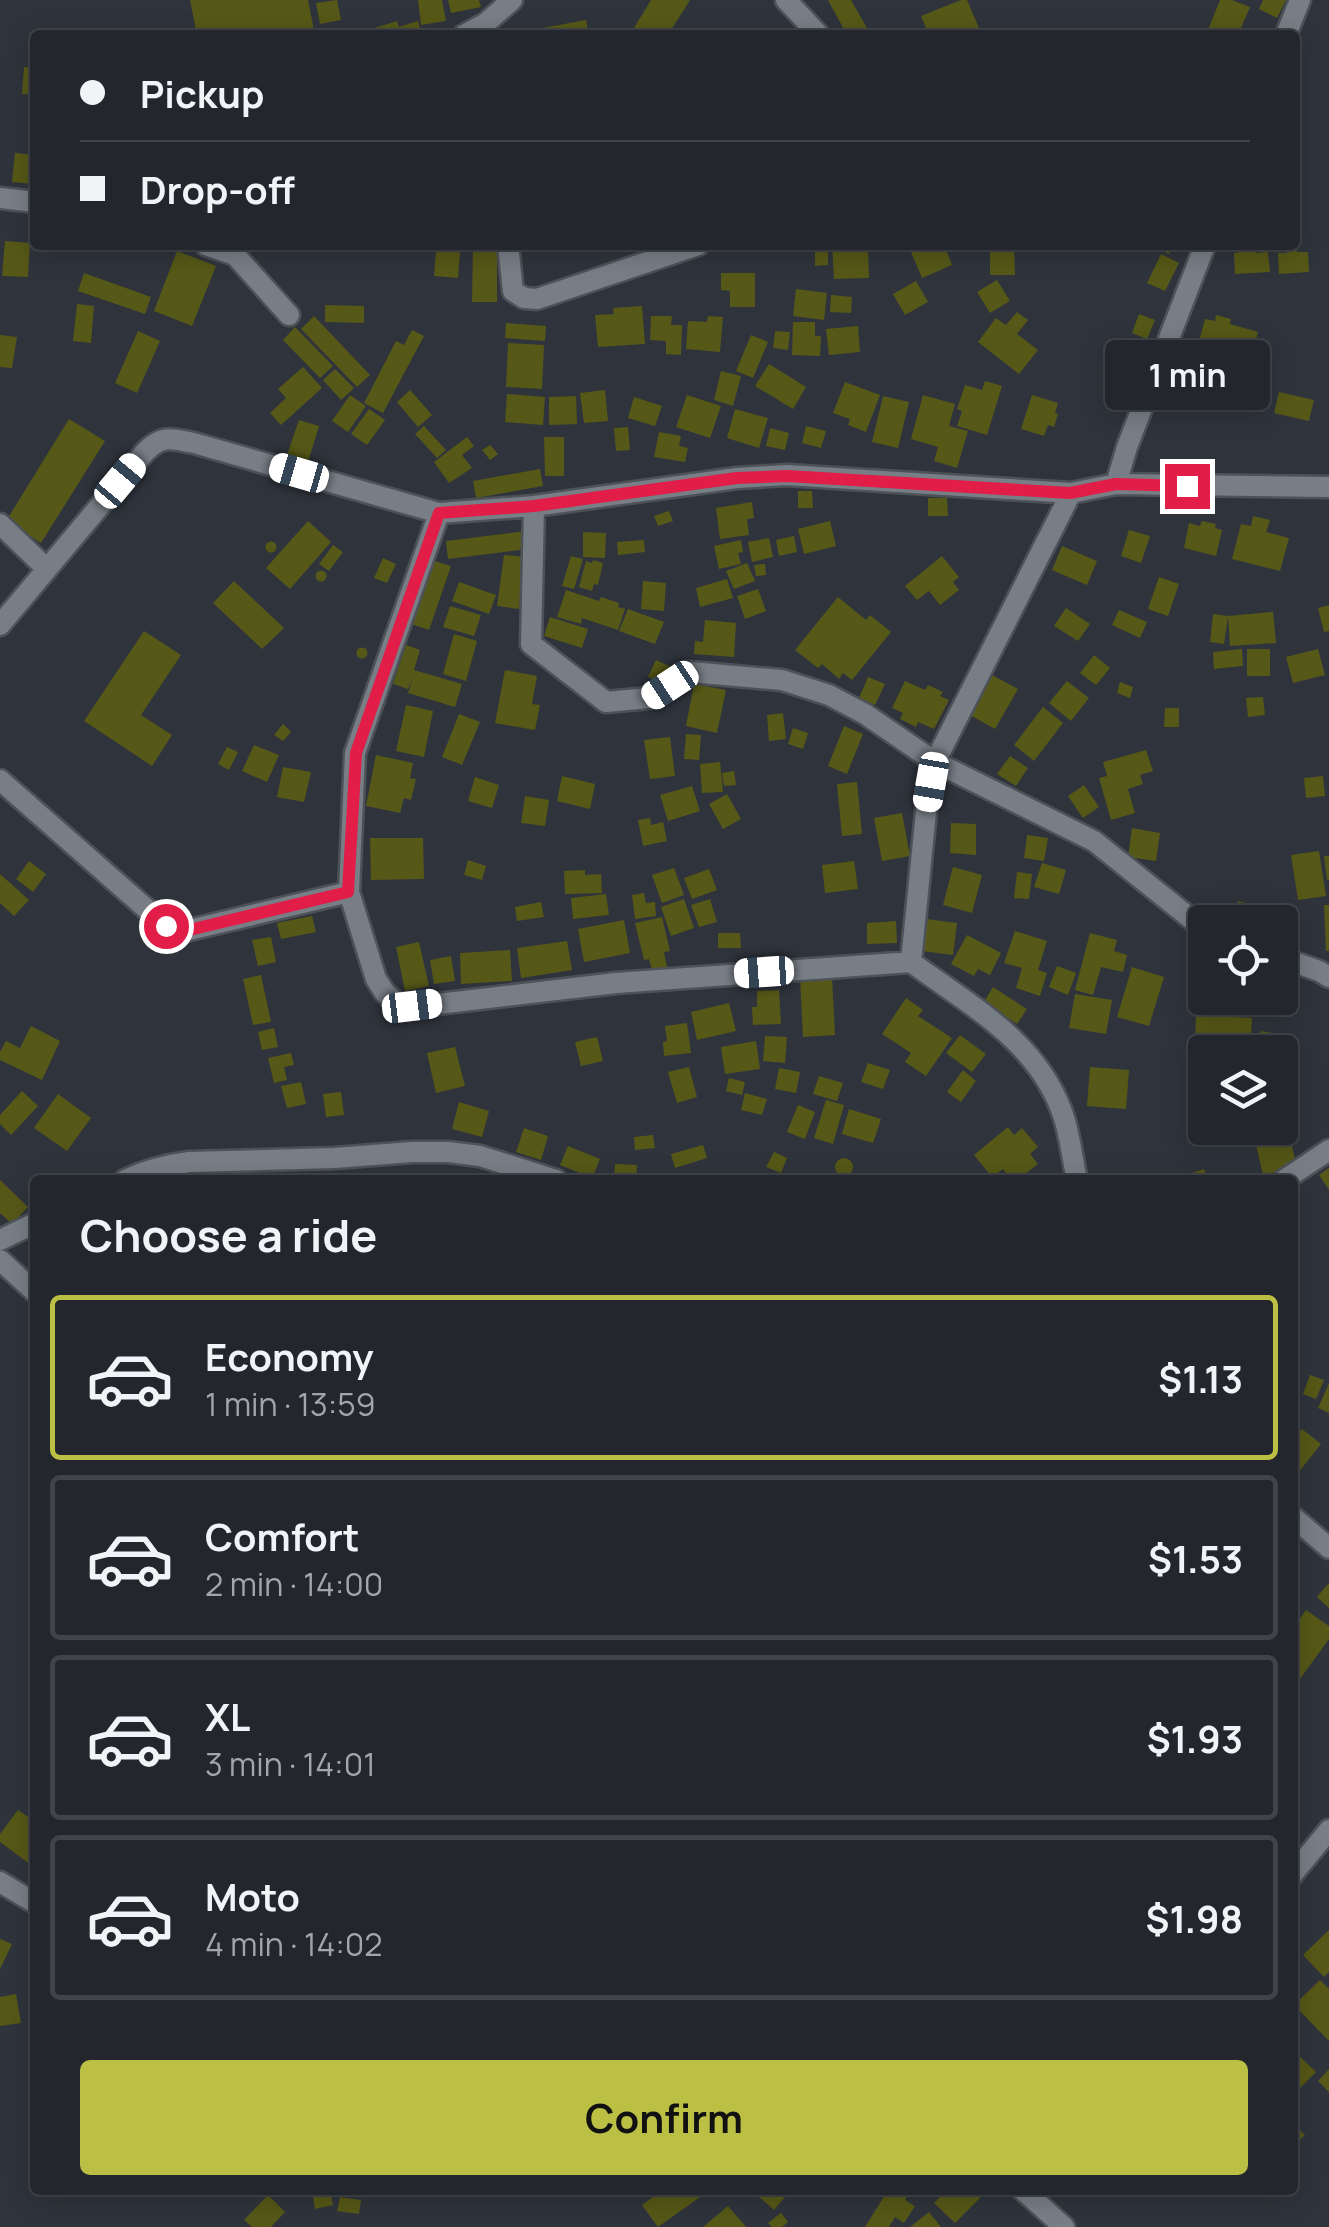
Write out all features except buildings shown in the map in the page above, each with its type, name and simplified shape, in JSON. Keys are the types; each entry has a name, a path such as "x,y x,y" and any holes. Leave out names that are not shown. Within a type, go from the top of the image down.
{"street":[{"path":"487,29 512,0"},
{"path":"786,0 814,30"},
{"path":"1288,30 1300,0"},
{"path":"0,198 30,201"},
{"path":"239,250 289,314"},
{"path":"508,250 512,290 537,300 683,250"},
{"path":"1116,484 1203,250"},
{"path":"0,626 145,452 156,441 169,439 439,513 534,506 737,478 787,476 1070,493 1116,484 1329,487"},
{"path":"911,962 935,762 1070,493"},
{"path":"534,506 532,644 606,702 649,698 690,672 782,680 829,696 865,714 935,762 1094,840 1188,916"},
{"path":"439,513 356,753 348,892 376,978 385,993 396,1002 412,1006 616,983 911,962 1011,1035 1043,1071 1063,1114 1075,1175"},
{"path":"0,524 47,570"},
{"path":"0,780 166,926 185,931 348,892"},
{"path":"1298,964 1319,970 1329,978"},
{"path":"1292,1175 1329,1150"},
{"path":"138,1175 190,1162 412,1152 480,1156 540,1175"},
{"path":"0,1240 30,1225"},
{"path":"0,1260 30,1287"},
{"path":"1298,1521 1329,1548"},
{"path":"1298,1868 1329,1830"},
{"path":"0,1882 30,1899"},
{"path":"1028,2195 1064,2227"}],"route":[{"path":"166,926 185,931 348,892 356,753 439,513 534,506 737,478 787,476 1070,493 1116,484 1187,486"}]}
